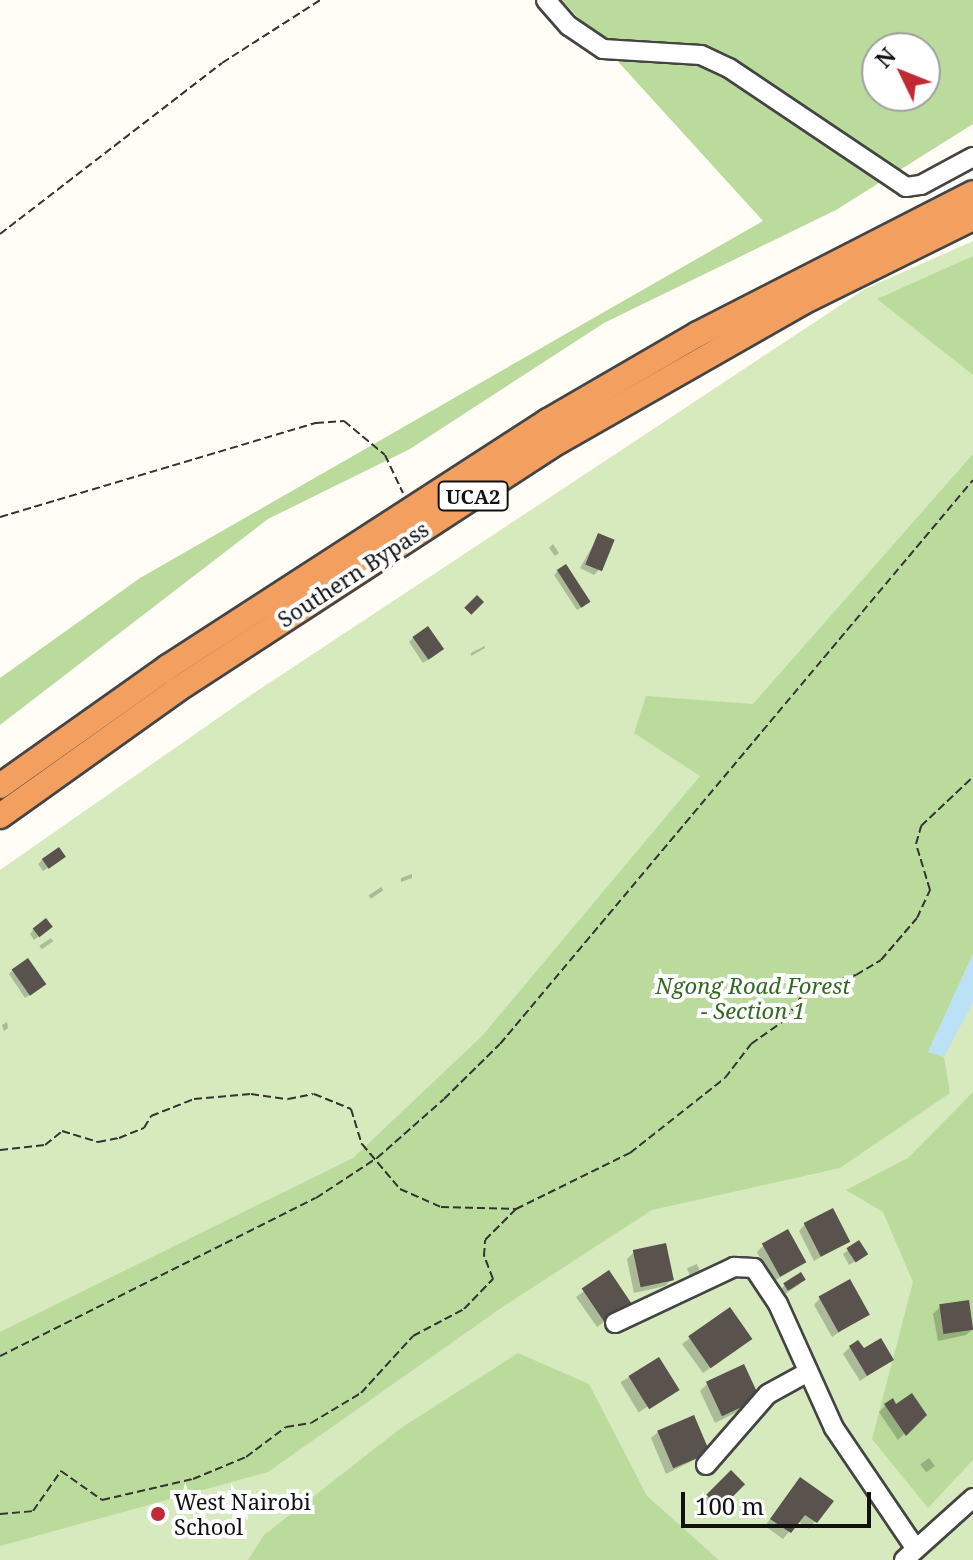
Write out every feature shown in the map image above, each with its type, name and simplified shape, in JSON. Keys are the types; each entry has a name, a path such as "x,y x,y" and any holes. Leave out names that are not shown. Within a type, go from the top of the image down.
{"highway":[{"name":"Southern Bypass","path":"0,786 407,510 698,334 973,193"},
{"name":"Southern Bypass","path":"0,816 175,691 549,447 801,303 973,218"}],"street":[{"path":"546,0 569,26 603,49 701,55 729,68 906,187 921,185 973,157"},
{"path":"615,1323 746,1264 763,1279 778,1304 808,1372 851,1455 910,1555 973,1498"},
{"path":"706,1465 768,1394 808,1372"}],"path":[{"path":"0,234 222,63 320,0"},
{"path":"0,517 270,435 344,421 385,455 401,483 407,510"},
{"path":"0,1356 316,1198 377,1158 500,1044 973,480"},
{"path":"0,1514 33,1511 61,1471 102,1500 193,1479 246,1457 286,1427 311,1423 361,1393 413,1336 464,1309 493,1279 484,1256 485,1240 516,1209 630,1153 725,1078 751,1044 785,1020 807,989 856,975 881,960 917,918 930,890 916,844 921,826 973,777"},
{"path":"0,1150 45,1145 62,1131 98,1142 119,1138 144,1128 151,1116 194,1099 251,1094 288,1099 314,1094 351,1109 362,1144 377,1158 400,1189 441,1207 516,1209"}],"green space":[{"path":"562,0 973,0 973,124 836,210 604,323 410,449 268,519 0,725 0,678 140,578 763,221"},
{"path":"973,241 973,1560 0,1560 0,870 251,695 865,289"},
{"path":"973,256 973,375 877,299"},
{"name":"Ngong Road Forest - Section 1","path":"973,454 973,954 928,1052 944,1057 950,1093 840,1168 652,1210 504,1306 268,1472 0,1546 0,1332 353,1158 482,1036 700,776 634,733 646,696 753,704"},
{"path":"973,1092 973,1460 928,1508 872,1439 913,1282 883,1212 846,1190 908,1158"},
{"path":"518,1353 589,1384 647,1496 719,1560 248,1560 264,1535 401,1428"}],"water":[{"path":"973,954 973,1002 944,1057 928,1052"}],"building":[{"path":"598,533 615,540 602,571 585,565"},
{"path":"566,564 591,602 581,608 557,570"},
{"path":"477,595 484,602 471,615 464,608"},
{"path":"428,626 444,649 428,660 412,637"},
{"path":"59,847 66,857 49,869 42,859"},
{"path":"46,918 53,927 39,937 33,928"},
{"path":"28,958 46,984 30,996 12,969"},
{"path":"833,1208 850,1242 821,1257 804,1223"},
{"path":"788,1229 806,1262 780,1277 762,1244"},
{"path":"859,1240 868,1254 856,1262 846,1248"},
{"path":"666,1243 674,1280 641,1287 633,1250"},
{"path":"609,1270 631,1303 604,1322 582,1288"},
{"path":"801,1272 806,1280 788,1291 783,1283"},
{"path":"850,1279 870,1315 838,1332 819,1296"},
{"path":"969,1300 973,1330 943,1334 939,1304"},
{"path":"730,1307 752,1339 711,1368 688,1336"},
{"path":"881,1338 894,1360 867,1376 849,1346 858,1340 864,1348"},
{"path":"659,1357 680,1390 649,1409 628,1376"},
{"path":"744,1364 760,1398 722,1416 706,1382"},
{"path":"912,1393 927,1415 906,1436 884,1404 893,1398 896,1404"},
{"path":"694,1415 710,1453 673,1468 657,1431"},
{"path":"731,1470 745,1484 720,1509 706,1495"},
{"path":"800,1477 834,1501 817,1523 805,1515 791,1533 770,1519"}],"place":[{"name":"West Nairobi School","path":"158,1514"}]}
